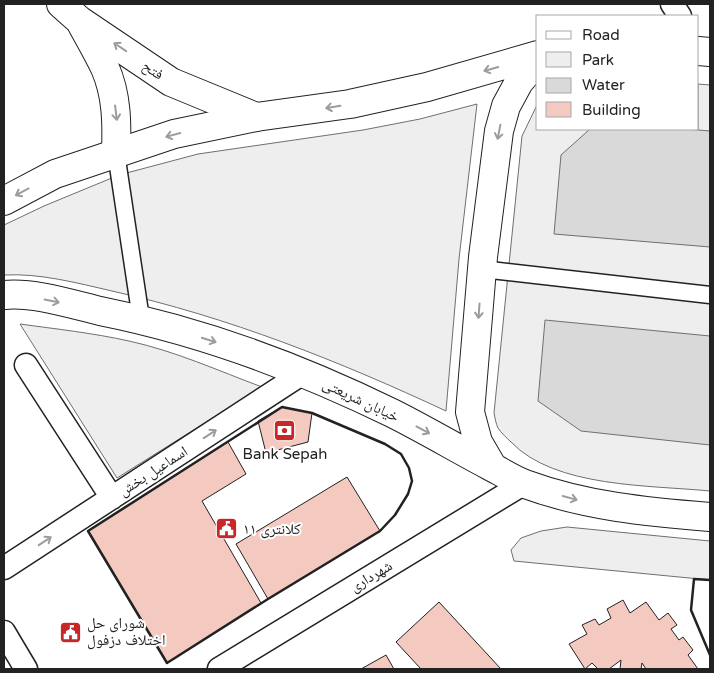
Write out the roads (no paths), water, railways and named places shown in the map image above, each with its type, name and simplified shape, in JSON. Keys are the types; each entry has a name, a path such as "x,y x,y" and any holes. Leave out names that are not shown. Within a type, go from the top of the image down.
{"main road":[{"name":"فتح","path":"70,12 171,82 256,117"},
{"path":"70,12 105,69 114,96 117,124 116,153"},
{"path":"4,201 55,174 174,134 256,117 350,104 428,87 536,56"},
{"path":"492,466 478,442 470,412 482,269 499,131 506,106 519,82 536,62"},
{"name":"خیابان شریعتی","path":"4,295 12,294 45,299 141,319 240,350 303,373 393,414 523,484 571,499 640,511 710,517"}],"street":[{"path":"672,4 679,15"},
{"path":"116,153 141,319"},
{"path":"482,269 710,295"},
{"path":"26,365 112,498"},
{"name":"اسماعیل بخش","path":"4,568 303,373"},
{"name":"شهرداری","path":"219,669 523,484"},
{"path":"4,632 26,669"}],"water":[{"path":"589,130 710,131 710,247 554,234 561,155"},
{"path":"545,320 710,336 710,445 581,431 538,401"}],"place":[{"name":"Bank Sepah","path":"285,431"},
{"name":"کلانتری ۱۱","path":"227,529"},
{"name":"شورای حل اختلاف دزفول","path":"71,632"}]}
